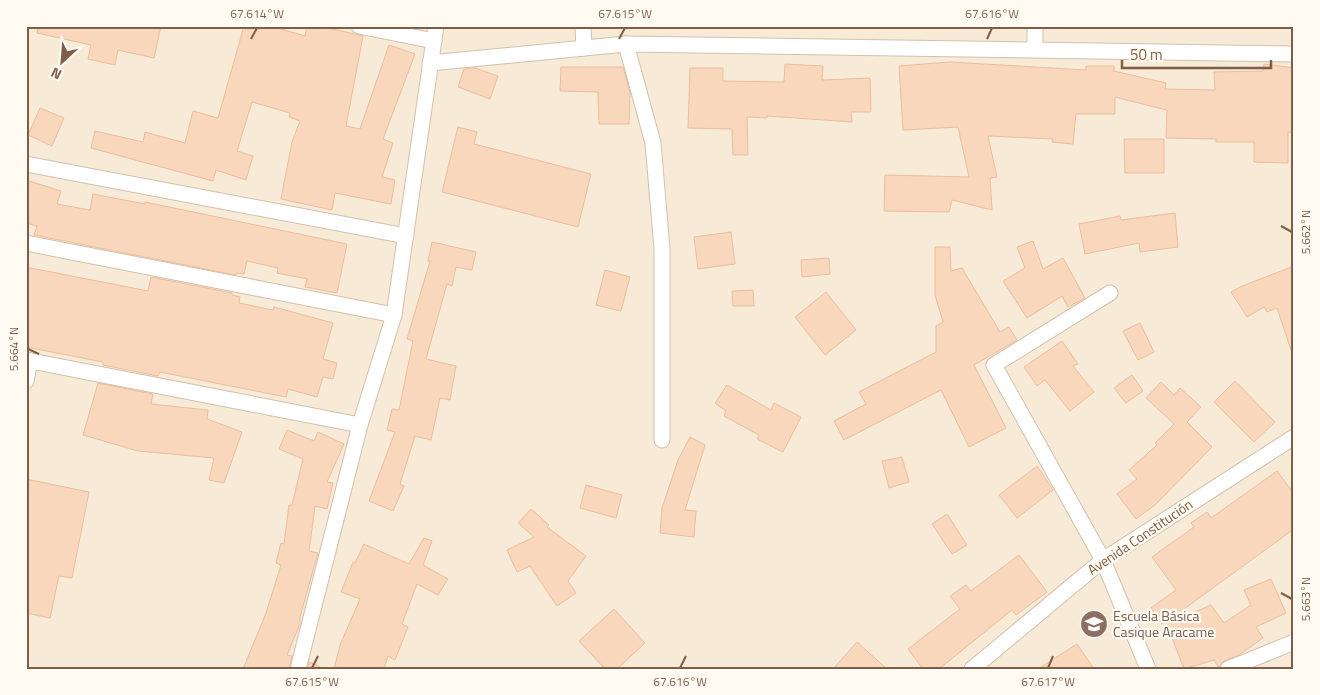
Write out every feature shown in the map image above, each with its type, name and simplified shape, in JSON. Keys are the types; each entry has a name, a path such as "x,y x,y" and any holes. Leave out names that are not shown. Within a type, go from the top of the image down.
{"street":[{"path":"359,26 434,42"},
{"path":"298,669 360,425 394,315 436,26"},
{"path":"583,26 584,48"},
{"path":"1035,26 1035,48"},
{"path":"430,64 626,44 1035,48 1294,54"},
{"path":"626,44 654,152 662,249 662,440"},
{"path":"26,164 406,236"},
{"path":"26,243 394,315"},
{"path":"1110,293 994,365 1103,560 1148,669"},
{"path":"26,381 28,361 360,425"},
{"name":"Avenida Constitución","path":"972,669 1103,560 1293,438"},
{"path":"1228,669 1294,642"}],"shaded area":[{"path":"26,26 1294,26 1294,669 26,669"}],"building":[{"path":"38,26 161,26 154,58 118,50 115,65 88,59 91,45 37,33"},
{"path":"244,26 271,26 305,36 307,26 320,26 363,36 346,126 360,129 389,45 415,54 383,139 393,143 382,177 395,180 391,204 335,193 332,210 281,199 292,142 300,121 289,117 290,113 252,102 237,151 253,156 246,180 216,170 213,181 91,148 95,131 143,142 145,132 185,143 193,111 218,118"},
{"path":"950,62 1086,70 1086,66 1114,66 1114,71 1166,83 1165,89 1215,90 1214,72 1263,71 1264,64 1294,68 1294,133 1288,132 1288,163 1254,162 1254,142 1216,142 1216,139 1166,138 1167,110 1115,97 1115,114 1076,114 1073,144 1052,142 1053,139 988,136 997,177 990,178 992,210 952,200 949,212 884,211 885,175 969,177 958,127 903,130 899,66"},
{"path":"785,64 823,66 822,80 870,78 871,112 851,112 852,122 767,116 767,118 747,117 748,155 733,155 732,129 688,128 690,68 723,68 723,81 784,82"},
{"path":"561,67 623,67 630,93 629,124 599,124 598,92 560,91"},
{"path":"475,68 498,76 490,99 458,87 464,69"},
{"path":"40,108 64,118 52,146 28,135"},
{"path":"458,127 477,132 474,144 591,174 578,227 442,192"},
{"path":"1124,139 1164,139 1164,173 1125,173"},
{"path":"26,180 61,191 57,204 90,210 93,194 145,204 145,202 347,244 337,293 305,287 307,279 277,273 278,268 247,261 244,274 237,273 236,275 34,235 37,226 26,223"},
{"path":"1175,213 1178,247 1140,252 1139,243 1085,254 1079,224 1120,216 1121,220"},
{"path":"731,232 735,264 698,269 694,237"},
{"path":"1033,241 1043,269 1063,258 1085,298 1068,307 1062,296 1027,318 1003,281 1025,268 1017,247"},
{"path":"432,242 476,252 472,270 456,267 452,286 447,284 426,359 456,366 450,400 440,398 431,440 415,436 400,484 404,486 393,511 369,501 395,432 387,430 392,409 399,410 413,341 407,339 430,261 428,261"},
{"path":"935,247 950,247 951,271 962,268 1000,332 1009,327 1017,340 974,365 1006,428 969,447 941,390 844,440 834,421 866,404 859,392 936,352 936,326 943,322 935,295"},
{"path":"829,258 830,274 802,277 801,260"},
{"path":"1294,266 1294,349 1291,350 1277,308 1267,312 1264,307 1247,317 1231,292"},
{"path":"26,267 148,291 151,277 232,293 232,295 240,297 239,303 273,310 274,307 333,323 323,359 337,363 333,379 323,377 317,397 288,389 286,397 160,372 158,376 103,365 103,362 26,347"},
{"path":"605,270 630,277 621,311 596,305"},
{"path":"753,290 754,306 733,306 732,291"},
{"path":"826,292 856,330 825,355 795,317"},
{"path":"1140,323 1154,352 1138,360 1123,331"},
{"path":"1062,341 1078,364 1073,366 1094,392 1070,411 1045,380 1037,386 1024,367"},
{"path":"1132,375 1143,391 1126,403 1114,388"},
{"path":"1235,381 1275,422 1254,442 1214,402"},
{"path":"1161,382 1174,395 1180,388 1201,407 1187,422 1212,447 1155,505 1136,519 1117,494 1137,479 1129,470 1157,445 1155,443 1174,424 1146,398"},
{"path":"98,383 153,394 151,404 208,410 207,419 242,432 224,483 209,480 214,458 138,451 83,435"},
{"path":"727,385 771,410 774,403 801,417 783,452 757,439 759,435 724,416 726,411 715,403"},
{"path":"287,430 314,441 318,432 344,444 327,482 333,483 327,509 315,506 309,551 318,553 300,617 300,624 287,655 292,656 289,669 243,669 266,613 281,565 276,563 281,543 284,544 289,505 292,505 303,459 279,449"},
{"path":"690,437 705,445 685,510 696,511 694,537 660,533 662,508 678,460"},
{"path":"902,457 909,482 889,488 882,461"},
{"path":"1037,466 1053,490 1017,518 999,495"},
{"path":"1277,471 1294,494 1294,529 1184,609 1188,615 1211,605 1224,623 1251,605 1244,590 1271,579 1286,613 1256,627 1263,638 1239,655 1224,661 1219,668 1214,660 1184,669 1166,622 1162,624 1151,608 1176,590 1152,557 1194,527 1191,523 1207,512 1211,518"},
{"path":"26,479 89,492 72,578 59,576 50,618 26,613"},
{"path":"586,485 622,495 616,518 580,508"},
{"path":"531,509 549,525 547,527 586,556 568,581 576,593 557,606 530,566 517,572 507,550 534,537 518,523"},
{"path":"947,514 967,545 952,554 932,524"},
{"path":"424,538 432,541 423,565 448,579 438,595 417,584 402,624 408,627 395,660 388,656 384,669 334,669 340,645 360,599 341,592 353,562 355,563 364,544 409,564"},
{"path":"1019,555 1047,592 1016,615 1012,610 939,669 923,669 908,649 960,609 950,596 966,585 971,591"},
{"path":"614,609 645,643 617,669 605,669 579,641"},
{"path":"857,642 887,669 833,669"},
{"path":"1077,644 1094,669 1038,669"},
{"path":"309,662 319,666 319,669 308,669"}],"place":[{"name":"Escuela Básica Casique Aracame","path":"1094,624"}]}
